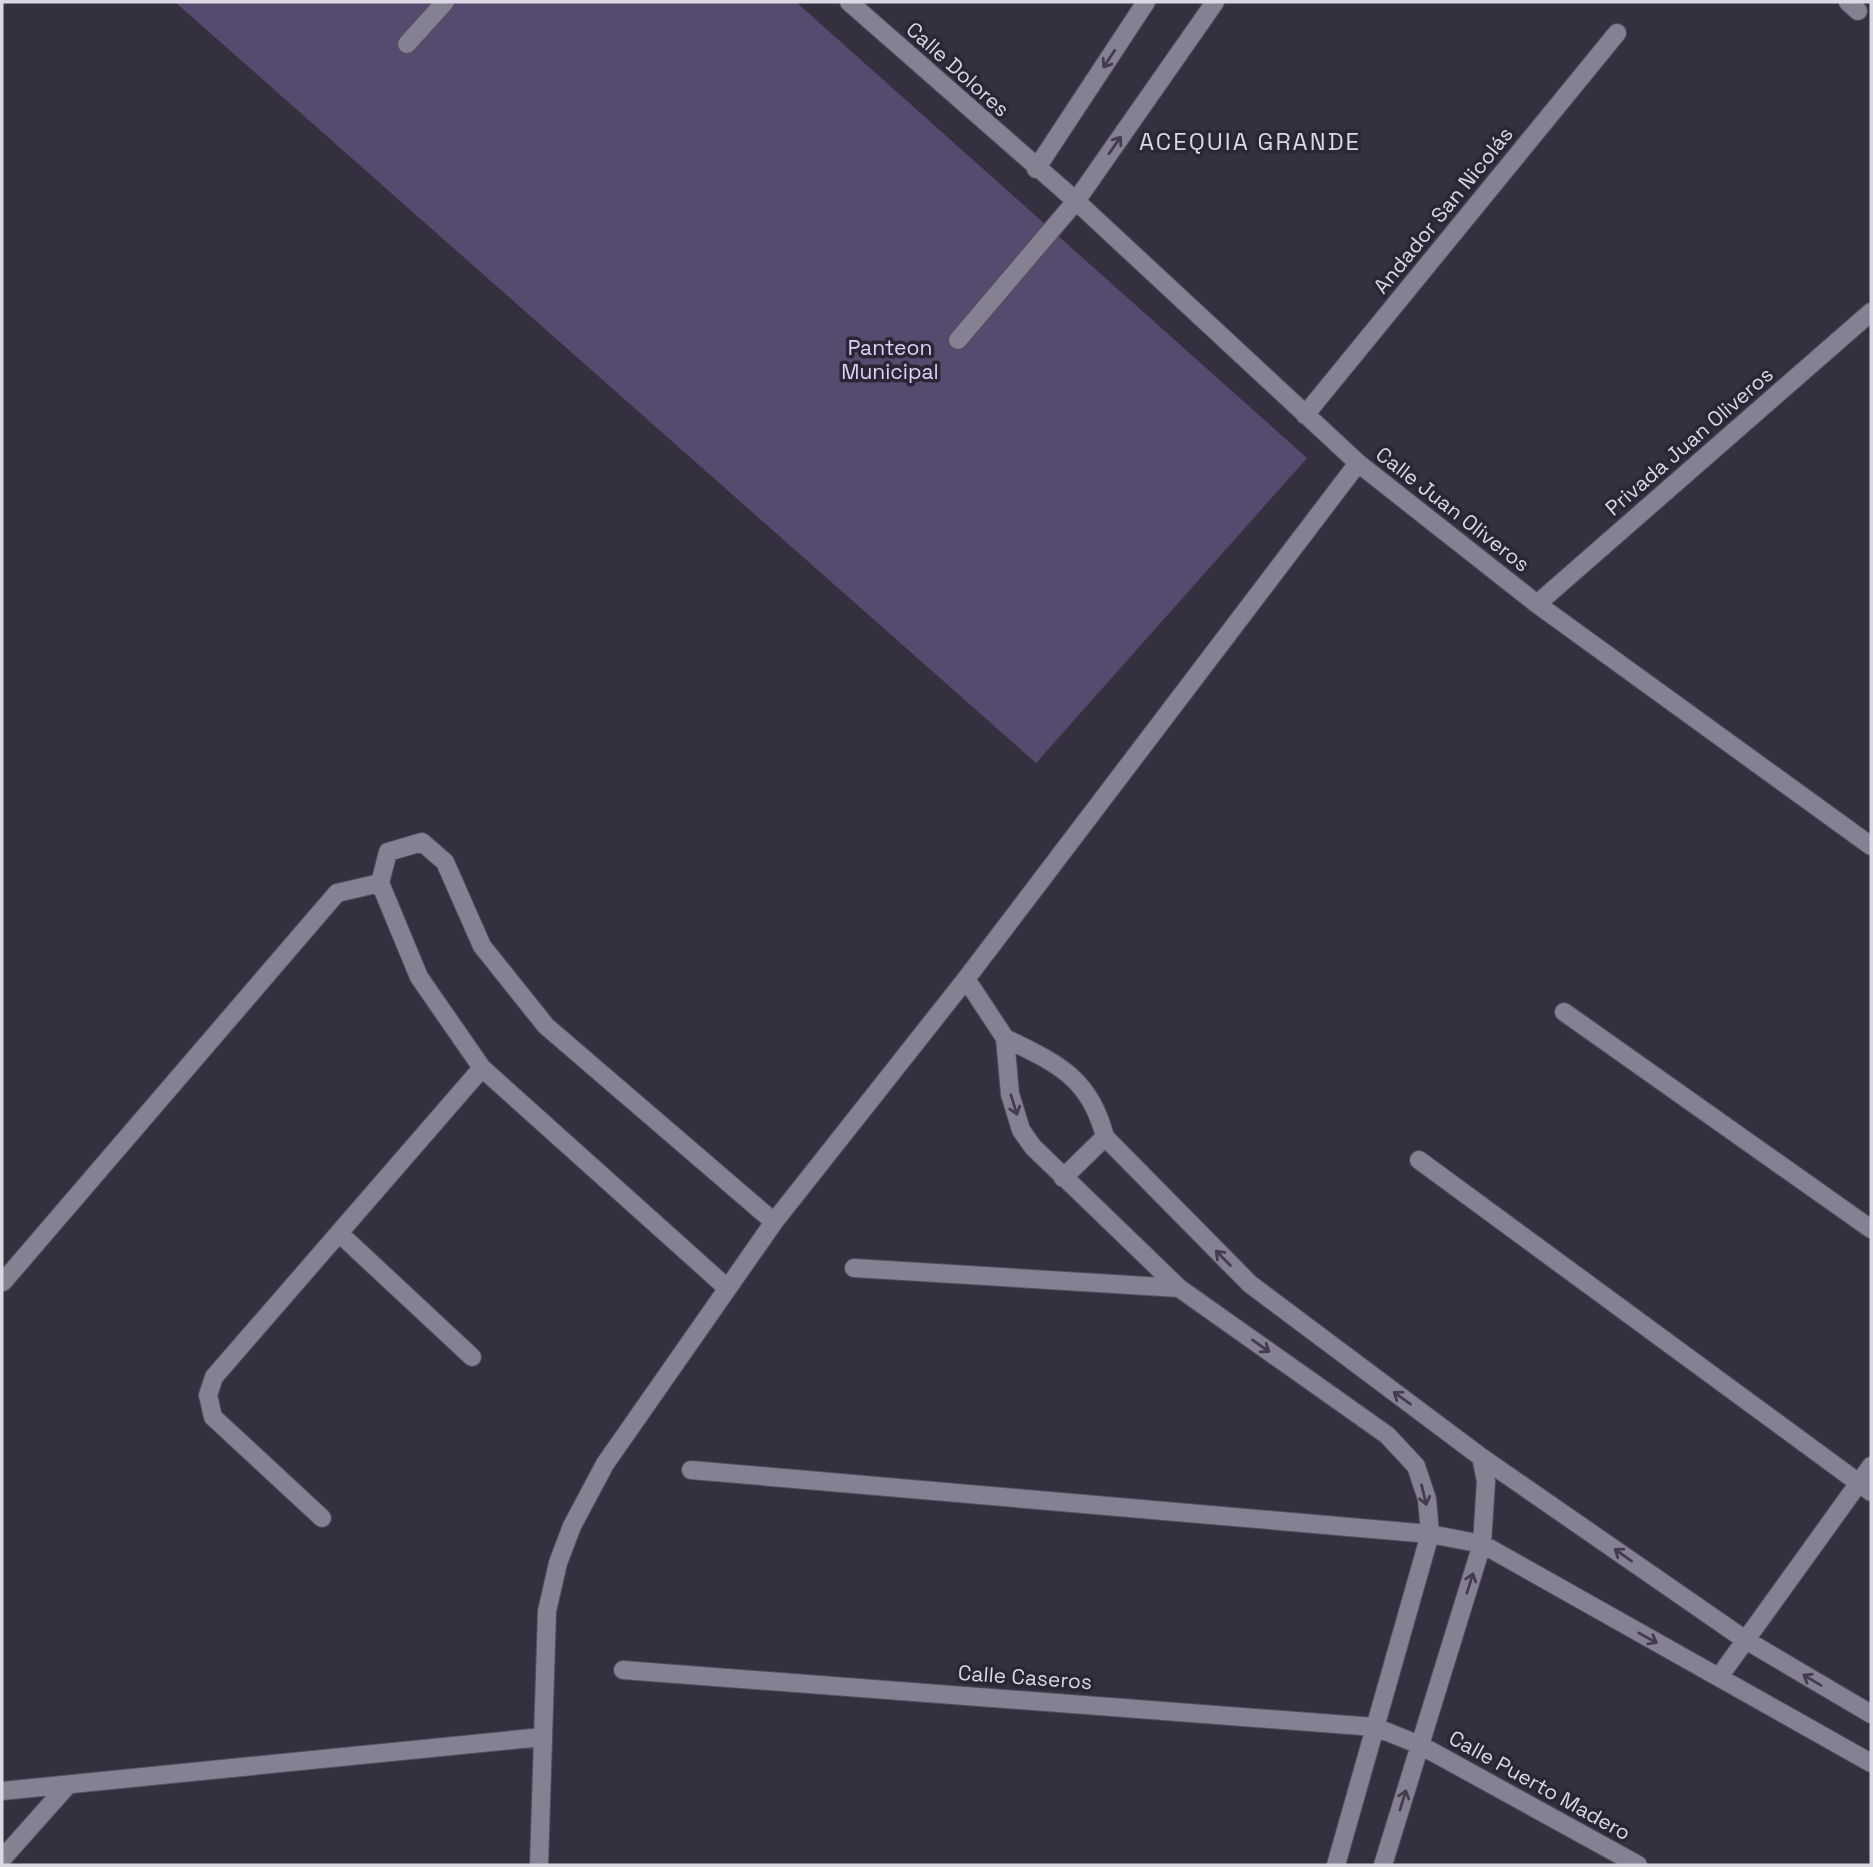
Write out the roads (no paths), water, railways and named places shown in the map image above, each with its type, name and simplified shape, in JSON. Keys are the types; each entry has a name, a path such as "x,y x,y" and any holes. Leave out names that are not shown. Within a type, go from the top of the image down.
{"street":[{"path":"407,44 445,2"},
{"name":"Calle Dolores","path":"849,2 1036,169"},
{"path":"1036,169 1146,2"},
{"path":"958,340 1076,201 1215,2"},
{"name":"Andador San Nicolás","path":"1305,415 1617,33"},
{"name":"Calle Juan Oliveros","path":"1036,169 1076,201 1358,463 1537,604 1871,846"},
{"name":"Privada Juan Oliveros","path":"1537,604 1871,312"},
{"path":"539,1865 547,1611 558,1563 572,1526 605,1464 726,1287 774,1222 966,979 1358,463"},
{"path":"726,1287 482,1068 419,976 380,883 388,852 422,842 445,862 482,946 546,1026 774,1222"},
{"path":"3,1282 337,893 380,883"},
{"path":"966,979 1005,1038 1010,1094 1021,1130 1033,1147 1179,1289 1387,1434 1416,1466 1427,1499 1430,1534 1336,1865"},
{"path":"1564,1012 1871,1229"},
{"path":"1005,1038 1069,1072 1087,1092 1099,1115 1105,1136 1250,1284 1481,1457 1744,1639 1871,1714"},
{"path":"323,1518 213,1417 208,1395 214,1377 482,1068"},
{"path":"1062,1178 1105,1136"},
{"path":"1419,1160 1864,1488"},
{"path":"339,1233 472,1357"},
{"path":"854,1268 1179,1289"},
{"path":"1383,1865 1482,1545 1486,1503 1481,1457"},
{"path":"1719,1677 1744,1639 1864,1488 1871,1466"},
{"path":"691,1470 1430,1534 1482,1545 1871,1763"},
{"name":"Calle Caseros","path":"623,1670 1375,1727 1420,1745"},
{"path":"2,1791 542,1737"},
{"name":"Calle Puerto Madero","path":"1420,1745 1638,1865"},
{"path":"2,1859 67,1786"}],"district":[{"name":"ACEQUIA GRANDE","path":"1250,141"}],"park label":[{"name":"Panteon Municipal","path":"890,359"}]}
